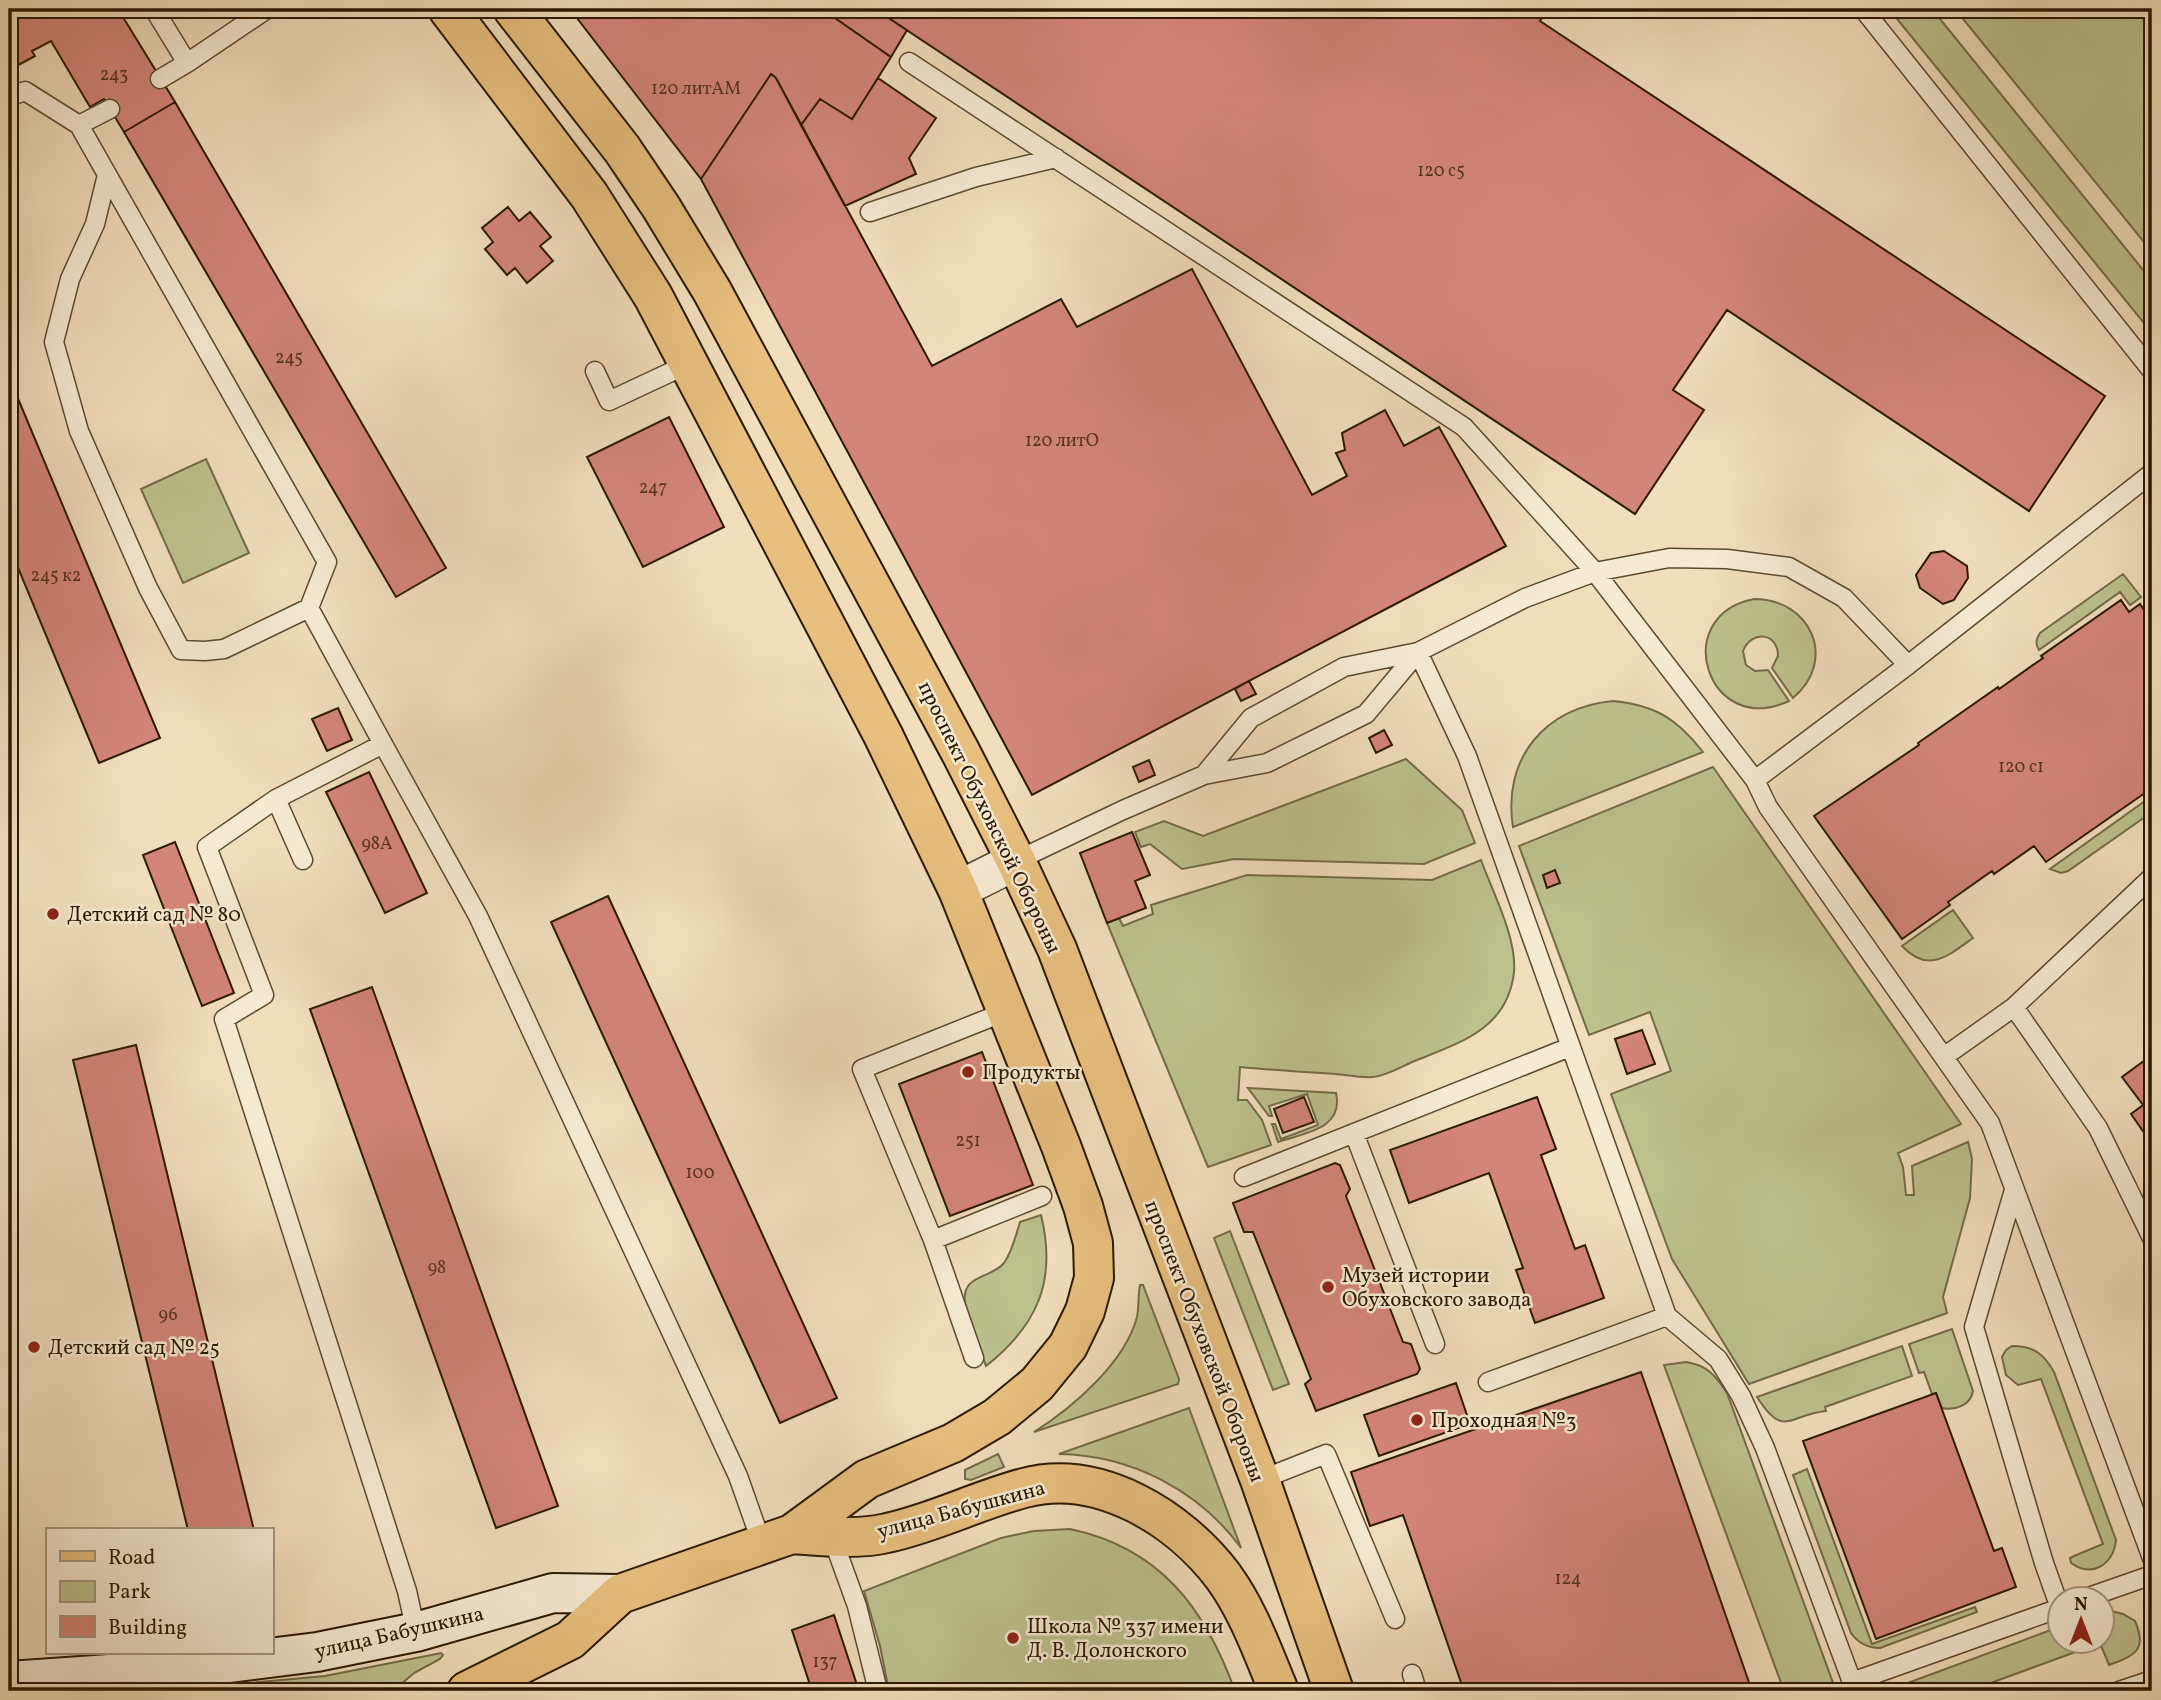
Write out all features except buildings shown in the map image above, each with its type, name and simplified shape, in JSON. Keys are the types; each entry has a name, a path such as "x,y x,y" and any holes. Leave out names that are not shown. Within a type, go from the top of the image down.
{"main road":[{"path":"448,9 589,195 653,296 883,735 958,890 1007,1011"},
{"name":"проспект Обуховской Обороны","path":"513,9 622,149 712,291 961,753 1016,861 1057,949 1259,1480 1334,1691"},
{"name":"улица Бабушкина","path":"9,1681 181,1669 317,1652 416,1632 553,1593 620,1594 777,1539 867,1479 953,1443 997,1417 1037,1384 1068,1346 1085,1311 1094,1278 1093,1243 1083,1206 1007,1011"},
{"name":"улица Бабушкина","path":"777,1539 886,1534 1025,1488 1051,1484 1078,1484 1104,1491 1152,1512 1203,1552 1225,1578 1254,1632 1279,1691"},
{"name":"улица Бабушкина","path":"467,1691 570,1640 620,1594"}],"street":[{"path":"958,890 1016,861"}],"lane":[{"path":"154,9 187,63"},
{"path":"160,79 267,9"},
{"path":"1863,9 2152,371"},
{"path":"909,62 1464,427 1595,572 1755,780 1768,807 1990,1123 2152,1558"},
{"path":"9,97 25,91 79,125 327,562 309,608 224,649 181,650 148,588 79,430 54,342 70,278 94,225 107,175"},
{"path":"79,125 110,109"},
{"path":"870,212 976,177 1056,158"},
{"path":"595,371 609,401 688,364"},
{"path":"1755,780 1908,665 2152,473"},
{"path":"1204,775 1251,718 1344,667 1418,652 1525,598 1595,572 1669,558 1727,559 1789,567 1844,598 1908,665"},
{"path":"309,608 484,930 738,1476 777,1539"},
{"path":"1016,861 1204,775 1267,762 1366,713 1418,652"},
{"path":"1418,652 1467,755 1667,1316 1718,1359 1741,1396 1765,1448 1852,1682 2046,1613"},
{"path":"383,744 276,799 207,847 264,995 224,1019 407,1591 416,1632"},
{"path":"276,799 303,860"},
{"path":"1945,1056 2014,1007 2152,877"},
{"path":"2014,1007 2098,1128 2152,1238"},
{"path":"974,1358 933,1240 862,1069 1007,1011"},
{"path":"1244,1177 1570,1047"},
{"path":"1354,1133 1435,1344"},
{"path":"2014,1190 1973,1327 2051,1584"},
{"path":"933,1240 1042,1196"},
{"path":"1488,1382 1667,1316"},
{"path":"1259,1480 1326,1454 1395,1619"},
{"path":"832,1536 857,1606 878,1691"},
{"path":"2116,1588 2152,1575"},
{"path":"2119,1691 2152,1680"}],"green space":[{"path":"1889,9 1932,9 2152,281 2152,333"},
{"path":"1955,9 2152,9 2152,252"},
{"path":"206,459 249,553 183,583 141,489"},
{"path":"2123,574 2141,597 2130,605 2120,592 2039,650 2036,641 2040,633"},
{"path":"1754,599 1774,602 1790,609 1803,620 1812,634 1815,650 1814,666 1807,683 1793,698 1772,668 1778,656 1774,642 1769,638 1758,637 1747,644 1743,651 1746,665 1755,671 1768,670 1789,701 1761,708 1737,703 1720,690 1709,671 1706,649 1712,627 1727,610"},
{"path":"1613,701 1654,710 1674,722 1703,752 1513,827 1511,802 1514,779 1533,741 1567,714 1589,705"},
{"path":"1406,759 1462,810 1475,843 1424,864 1234,859 1182,869 1150,844 1141,847 1135,832 1164,821 1203,836"},
{"path":"1713,767 1961,1124 1898,1153 1903,1167 1906,1195 1914,1195 1912,1166 1968,1142 1972,1159 1970,1198 1943,1297 1947,1313 1749,1384 1672,1259 1611,1094 1671,1071 1650,1012 1589,1035 1519,846"},
{"path":"2152,796 2152,812 2068,871 2061,873 2050,869"},
{"path":"1481,860 1508,930 1514,959 1510,991 1493,1020 1450,1047 1378,1076 1240,1067 1238,1100 1247,1100 1262,1120 1271,1145 1208,1167 1107,923 1119,918 1123,926 1153,914 1151,905 1247,875 1432,880"},
{"path":"1953,910 1973,938 1964,945 1946,956 1929,961 1911,954 1902,946"},
{"path":"1248,1088 1336,1093 1337,1105 1334,1115 1320,1128 1278,1142 1272,1124 1275,1124 1281,1139 1318,1125 1307,1094 1269,1106 1272,1116 1269,1116"},
{"path":"1041,1215 1046,1260 1039,1300 1019,1334 986,1366 968,1318 965,1294 972,1282 1004,1263 1012,1249 1020,1222"},
{"path":"1230,1231 1289,1384 1273,1390 1214,1238"},
{"path":"1140,1285 1143,1285 1179,1379 1178,1384 1034,1432 1080,1397 1121,1351 1137,1317"},
{"path":"1952,1329 1973,1391 1966,1403 1947,1409 1942,1408 1936,1393 1932,1394 1924,1372 1919,1373 1909,1344"},
{"path":"1902,1346 1912,1376 1825,1407 1826,1411 1781,1421 1766,1410 1757,1397"},
{"path":"2012,1346 2038,1352 2054,1372 2116,1540 2111,1556 2094,1569 2071,1563 2070,1558 2103,1544 2041,1379 2018,1385 2006,1375 2002,1357"},
{"path":"1686,1362 1710,1372 1727,1393 1836,1691 1784,1691 1664,1365"},
{"path":"1189,1408 1241,1548 1205,1509 1161,1480 1111,1461 1059,1454"},
{"path":"998,1454 1004,1467 971,1480 965,1479 965,1470"},
{"path":"1807,1469 1872,1644 1975,1607 1977,1612 1880,1648 1867,1646 1857,1640 1851,1633 1793,1475"},
{"name":"Школа № 337 имени Д. В. Долонского","path":"1070,1529 1102,1538 1130,1551 1154,1567 1175,1586 1209,1633 1235,1691 889,1691 880,1646 864,1591 1001,1538 1034,1531"},
{"path":"2116,1612 2135,1621 2140,1639 2132,1655 2109,1665 2104,1654 2116,1654"},
{"path":"2046,1632 2046,1654 2070,1654 1969,1691 1886,1691"},
{"path":"441,1653 443,1655 440,1659 414,1673 393,1691 207,1691 207,1687 325,1676"}],"place":[{"name":"Детский сад № 80","path":"53,914"},
{"name":"Продукты","path":"968,1072"},
{"name":"Музей истории Обуховского завода","path":"1328,1287"},
{"name":"Детский сад № 25","path":"34,1347"},
{"name":"Проходная №3","path":"1417,1420"},
{"name":"Школа № 337 имени Д. В. Долонского","path":"1013,1638"}]}
